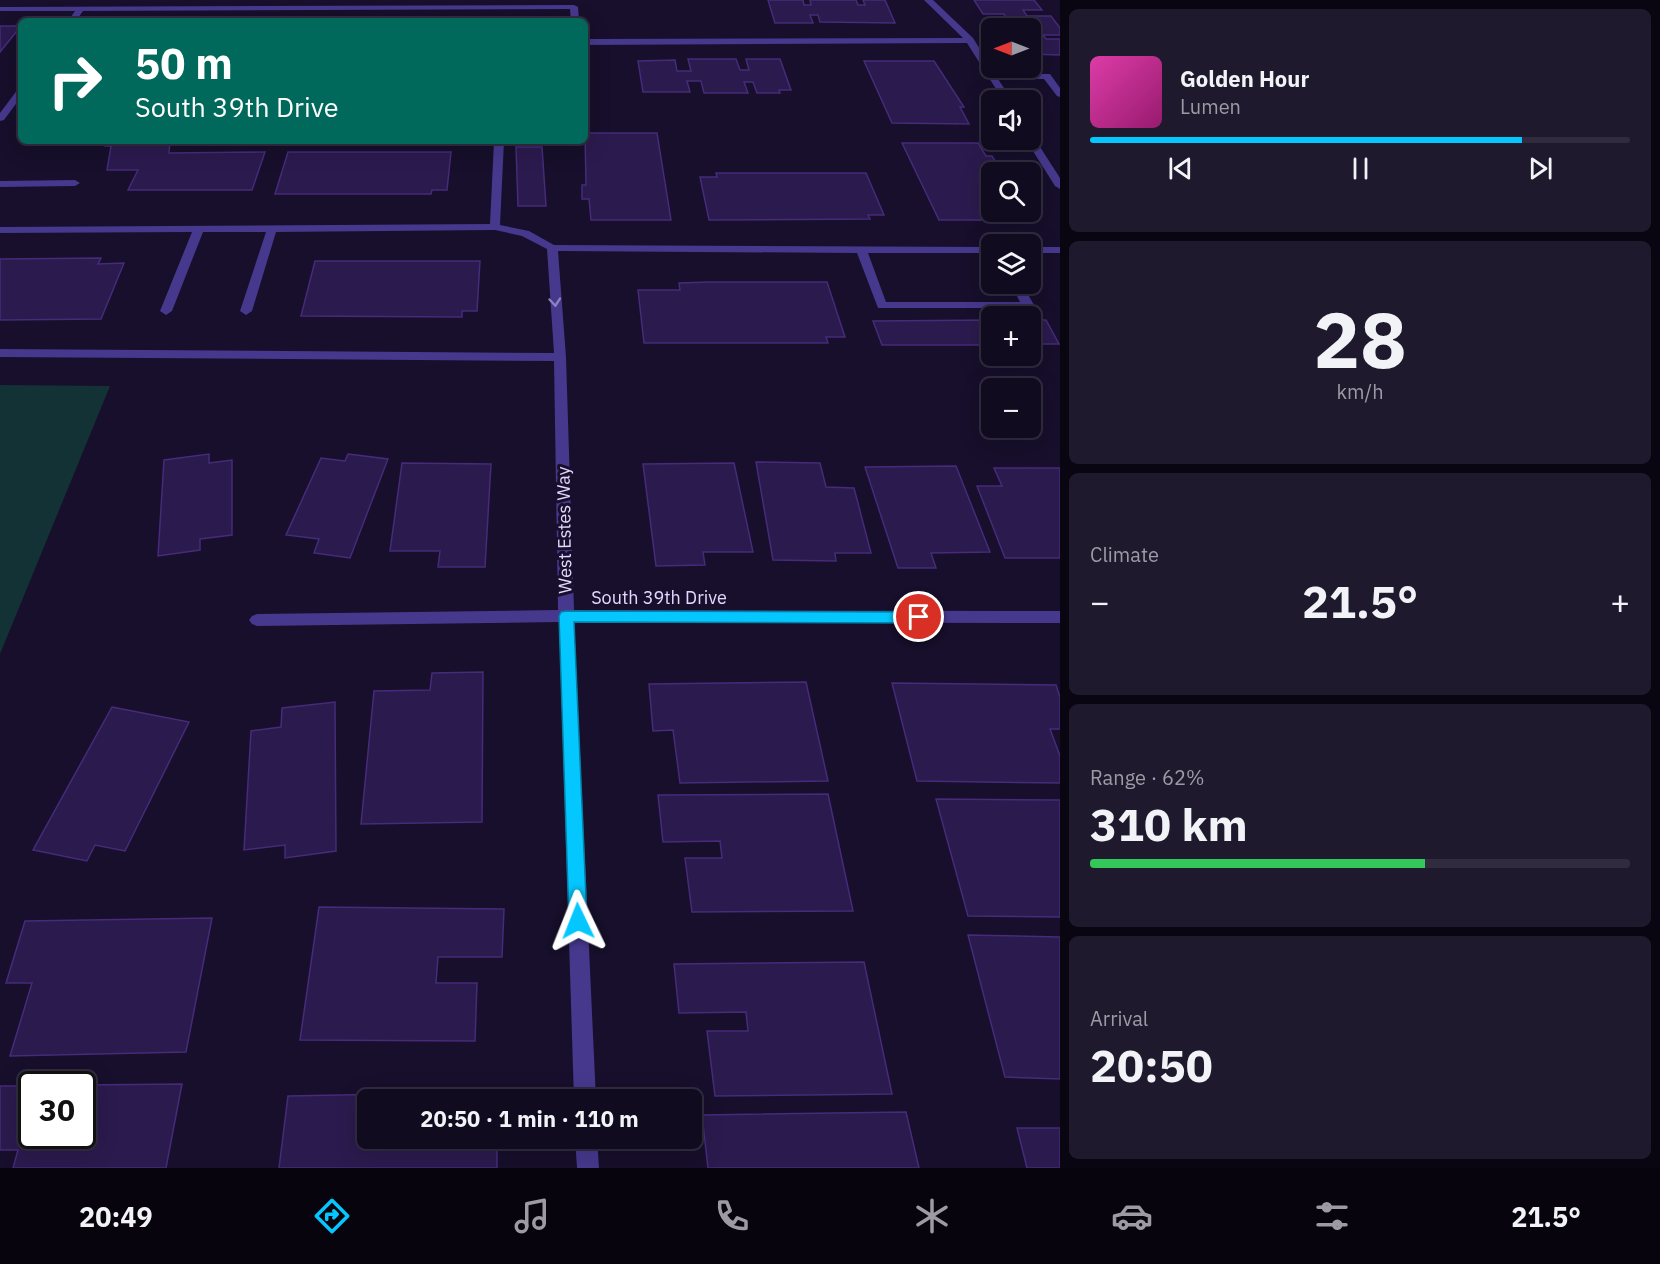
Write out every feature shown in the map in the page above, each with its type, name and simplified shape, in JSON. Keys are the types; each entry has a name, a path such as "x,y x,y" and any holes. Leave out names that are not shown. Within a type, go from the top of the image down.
{"street":[{"path":"928,0 970,40 981,58"},
{"path":"0,9 279,8 505,11 574,7 575,18"},
{"path":"275,18 279,8"},
{"path":"74,18 81,9"},
{"path":"588,42 970,40"},
{"path":"1041,76 1047,76 1060,94"},
{"path":"0,119 18,95"},
{"path":"495,227 499,144"},
{"path":"1038,150 1060,186"},
{"path":"0,184 75,183"},
{"path":"0,230 495,227 525,233 552,248 981,250"},
{"path":"166,311 199,228"},
{"path":"246,311 272,228"},
{"name":"West Estes Way","path":"552,248 560,357 566,616 585,1089"},
{"path":"861,249 882,306 1028,305 1022,294"},
{"path":"1041,250 1060,250"},
{"path":"0,353 560,357"},
{"name":"South 39th Drive","path":"257,620 566,616 1060,618"},
{"path":"587,1149 588,1168"}],"green space":[{"path":"0,385 110,386 0,654"}],"building":[{"path":"768,0 803,0 804,5 811,5 810,0 856,0 858,5 865,5 863,0 885,0 895,23 820,22 818,15 810,15 813,23 775,23"},
{"path":"974,0 1034,0 1042,10 1023,10 1027,16 1051,16 1060,28 1060,35 1043,35 1046,39 1060,39 1060,55 1041,54 1041,18 1006,18 1004,14 983,14"},
{"path":"0,26 18,26 18,30 0,52"},
{"path":"688,59 736,59 740,70 749,70 746,59 780,59 791,90 779,90 780,93 757,93 753,82 744,82 748,93 704,93 701,81 687,81 690,92 643,92 638,61 675,60 677,71 691,71"},
{"path":"864,61 934,61 964,107 960,107 969,124 892,123"},
{"path":"588,133 657,133 671,220 591,220 589,199 582,199 582,185 586,185 585,144 588,144"},
{"path":"902,143 978,143 986,156 992,156 996,162 981,162 981,220 939,220"},
{"path":"105,144 170,144 169,153 265,152 252,190 128,190 138,170 107,170 111,146 105,146"},
{"path":"516,147 542,147 546,206 518,206"},
{"path":"288,152 451,152 447,190 432,190 431,194 275,194"},
{"path":"716,173 866,173 884,215 868,215 870,219 709,220 700,177 717,177"},
{"path":"101,258 98,264 124,263 101,319 0,320 0,259"},
{"path":"315,261 480,261 477,311 462,311 462,317 301,316"},
{"path":"827,282 845,337 826,337 828,343 644,343 638,290 680,290 679,283"},
{"path":"981,320 981,345 882,345 873,321"},
{"path":"1041,320 1046,320 1059,344 1041,344"},
{"path":"209,454 209,463 232,460 232,535 200,539 200,550 158,556 164,460"},
{"path":"348,454 388,459 350,558 314,553 319,539 286,535 321,458 345,461"},
{"path":"756,462 820,463 826,487 854,488 871,553 835,553 836,561 773,560"},
{"path":"402,463 491,464 485,567 438,567 440,551 390,551"},
{"path":"734,463 753,552 703,552 705,565 656,566 643,464"},
{"path":"956,466 990,552 931,553 936,568 898,568 865,467"},
{"path":"994,468 1060,468 1060,558 1005,558 977,486 1002,486"},
{"path":"483,672 482,822 361,824 374,691 430,690 432,673"},
{"path":"806,682 828,781 680,783 673,730 653,731 649,684"},
{"path":"892,683 1056,685 1060,697 1060,729 1050,729 1060,756 1060,783 917,781"},
{"path":"335,702 336,851 285,858 285,845 244,850 251,731 281,727 282,708"},
{"path":"112,707 189,722 125,851 95,845 87,861 33,850"},
{"path":"828,794 853,911 692,912 685,858 722,858 720,841 663,842 658,795"},
{"path":"936,799 1060,800 1060,917 968,916"},
{"path":"319,907 504,909 502,957 438,957 436,983 477,983 475,1041 300,1040"},
{"path":"212,918 186,1052 10,1056 32,983 6,983 25,921"},
{"path":"968,935 1060,937 1060,1079 1005,1077"},
{"path":"864,962 892,1094 715,1096 707,1031 748,1031 746,1012 679,1013 674,964"},
{"path":"182,1084 166,1168 13,1168 18,1150 0,1150 0,1086 18,1086 18,1149 96,1149 96,1085"},
{"path":"357,1095 357,1149 497,1149 497,1168 279,1168 288,1096"},
{"path":"906,1112 919,1168 708,1168 702,1115"},
{"path":"1017,1128 1060,1128 1060,1168 1027,1168"}],"route":[{"path":"578,921 566,616 919,617"}]}
